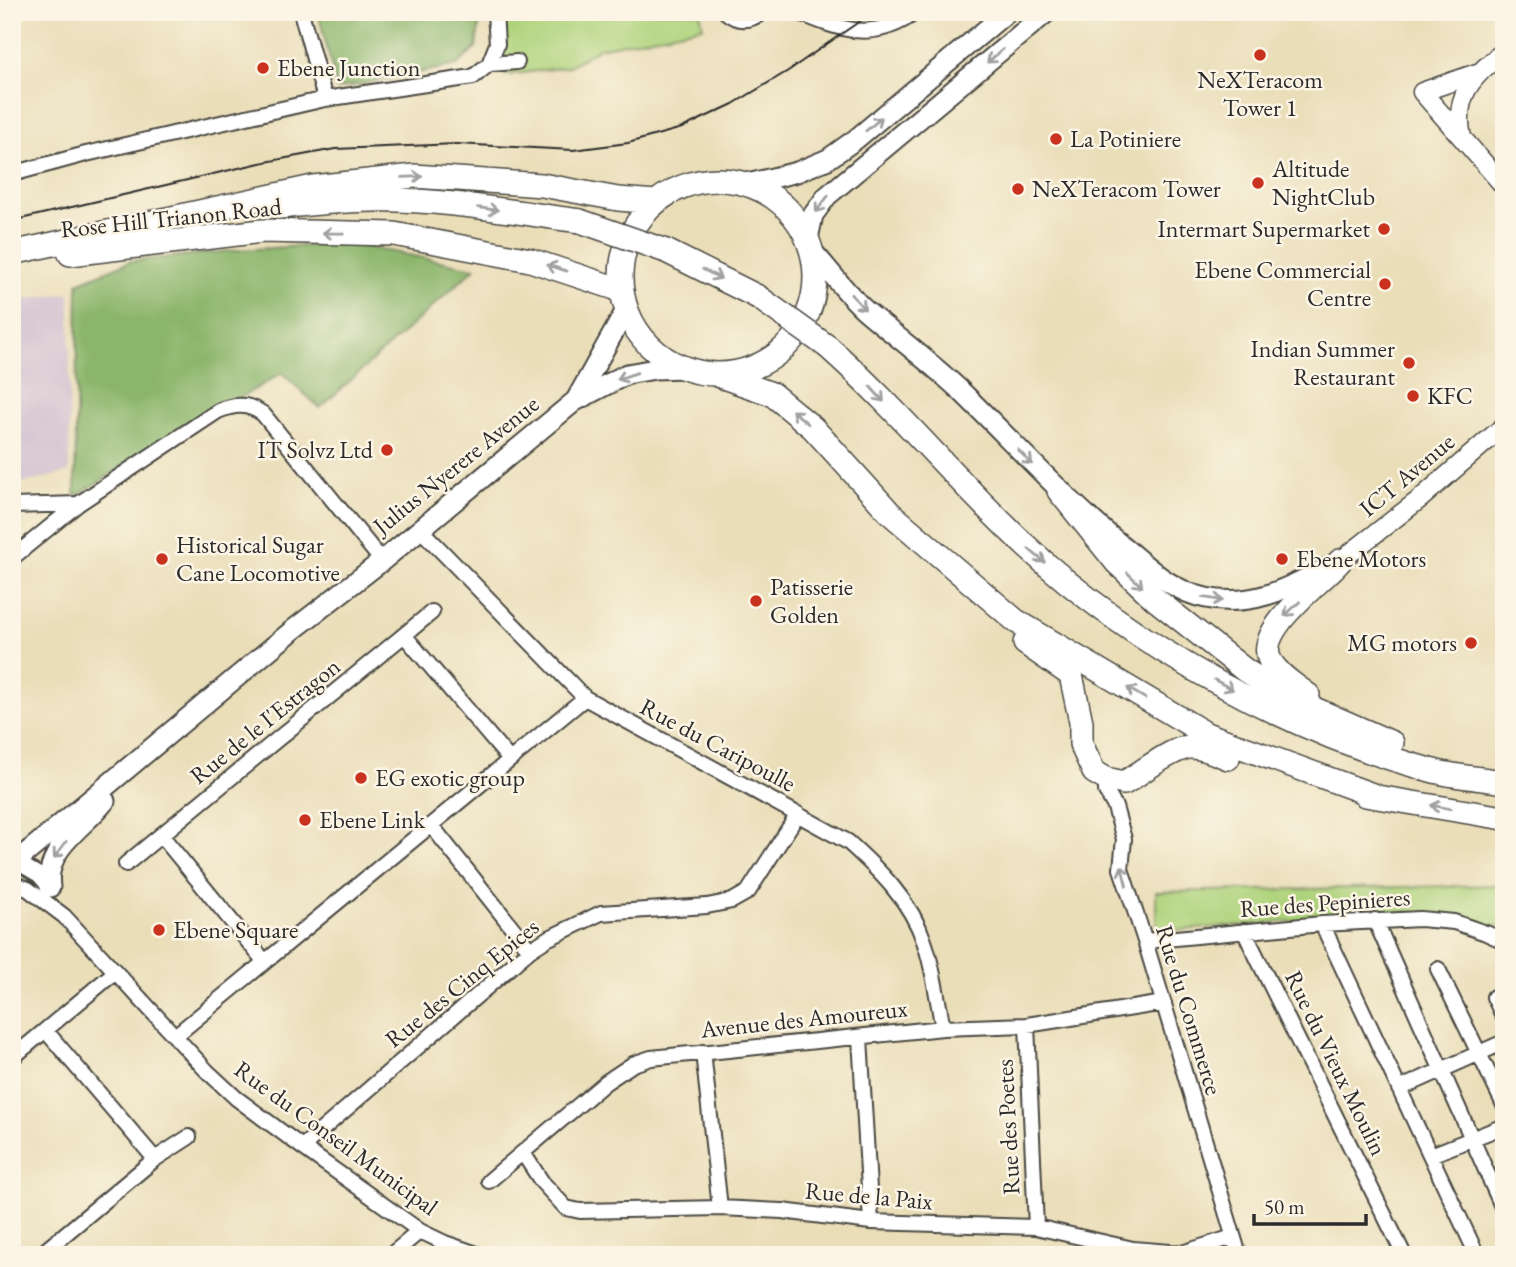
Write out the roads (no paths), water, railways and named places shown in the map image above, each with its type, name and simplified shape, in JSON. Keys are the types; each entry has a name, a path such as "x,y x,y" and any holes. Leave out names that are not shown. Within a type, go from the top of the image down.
{"main road":[{"name":"Julius Nyerere Avenue","path":"748,184 797,172 828,159 856,139 1007,12"},
{"name":"Julius Nyerere Avenue","path":"14,862 293,630 382,561 575,401 627,374 684,368 717,374 747,370 774,357 795,336 810,310 816,281 811,246 813,215 827,196 1047,12"},
{"path":"152,221 313,187 414,176 542,185 618,199 656,202"},
{"name":"Julius Nyerere Avenue","path":"684,368 659,355 639,335 624,300 622,257 635,227 656,202 680,188 708,180 748,184 773,196 794,215 811,246"},
{"path":"152,221 300,205 398,200 454,204 580,221 666,251 758,297 828,347 862,377 1027,547 1080,592 1183,663 1282,715 1346,743 1432,771 1504,782"},
{"name":"Rose Hill Trianon Road","path":"12,253 152,221"},
{"name":"Rose Hill Trianon Road","path":"12,261 262,231 394,234 530,260 624,300"},
{"path":"811,246 864,309 962,393 1059,491 1168,584 1205,598 1233,601 1260,599 1283,591 1340,561"},
{"name":"Julius Nyerere Avenue","path":"575,401 624,300"},
{"path":"717,374 772,394 813,428 890,513 1016,621 1206,734 1378,797"},
{"path":"1059,491 1117,563 1155,599 1246,671 1294,700 1406,748 1504,774"},
{"path":"890,513 911,547 1016,636 1071,675 1081,722 1081,744 1094,772 1106,779 1125,783 1170,754 1189,747 1207,750 1258,770 1324,790 1504,818"},
{"path":"1340,561 1277,626 1267,643 1270,661 1294,685 1320,702 1378,729 1406,748"},
{"path":"50,887 49,870 56,851 98,810 139,758"}],"street":[{"path":"301,12 325,99"},
{"path":"12,174 86,154 325,99 472,77 489,64 497,44 495,12"},
{"path":"726,12 735,19 744,20 763,12"},
{"path":"797,12 846,31 862,32 896,25 916,12"},
{"path":"1462,140 1460,105 1466,89 1477,73 1504,51"},
{"path":"489,64 517,62"},
{"path":"1477,73 1422,92 1504,186"},
{"path":"12,558 78,504 218,411 240,405 255,408 263,414 382,561"},
{"name":"ICT Avenue","path":"1340,561 1420,499 1504,426"},
{"path":"12,506 78,504"},
{"name":"Rue du Caripoulle","path":"420,529 585,698 848,842 895,889 924,939 943,1028"},
{"name":"Rue de le I'Estragon","path":"126,864 432,612"},
{"path":"404,635 510,760"},
{"path":"175,1036 585,698"},
{"name":"Rue du Commerce","path":"1106,779 1106,792 1115,807 1124,839 1121,869 1164,1003 1238,1255"},
{"name":"Rue des Cinq Epices","path":"302,1147 530,950 547,939 601,913 707,906 732,901 748,892 798,814"},
{"path":"431,825 530,950"},
{"path":"161,835 265,962"},
{"path":"14,862 39,875 50,887 64,916"},
{"path":"12,883 28,889 64,916"},
{"name":"Rue du Conseil Municipal","path":"64,916 236,1098 420,1231 480,1255"},
{"name":"Rue des Pepinieres","path":"1145,941 1244,930 1420,919 1454,922 1504,941"},
{"path":"1375,920 1504,1211"},
{"path":"1322,924 1478,1255"},
{"name":"Rue du Vieux Moulin","path":"1244,930 1404,1255"},
{"path":"1438,969 1504,1105"},
{"path":"12,1058 115,972"},
{"path":"1494,998 1504,1018"},
{"name":"Avenue des Amoureux","path":"489,1181 606,1083 632,1064 651,1058 943,1028 1027,1025 1164,1003"},
{"name":"Rue des Poetes","path":"1027,1025 1036,1227"},
{"path":"46,1031 155,1159"},
{"path":"860,1038 871,1222"},
{"path":"1399,1088 1504,1042"},
{"path":"703,1052 720,1208"},
{"path":"1431,1155 1504,1126"},
{"path":"40,1255 155,1159 189,1138"},
{"name":"Rue de la Paix","path":"523,1153 542,1182 566,1208 580,1211 633,1212 720,1208 782,1211 871,1222 1036,1227 1133,1250 1182,1253 1233,1237"},
{"path":"391,1255 420,1231"}],"tram line":[{"path":"12,221 260,163 335,149 457,144 573,150 628,143 682,128 733,104 788,71 873,12"}],"place":[{"name":"NeXTeracom Tower 1","path":"1260,55"},
{"name":"Ebene Junction","path":"263,68"},
{"name":"La Potiniere","path":"1056,139"},
{"name":"Altitude NightClub","path":"1258,183"},
{"name":"NeXTeracom Tower","path":"1018,189"},
{"name":"Intermart Supermarket","path":"1384,229"},
{"name":"Ebene Commercial Centre","path":"1385,284"},
{"name":"Indian Summer Restaurant","path":"1409,363"},
{"name":"KFC","path":"1413,396"},
{"name":"IT Solvz Ltd","path":"387,450"},
{"name":"Historical Sugar Cane Locomotive","path":"162,559"},
{"name":"Ebene Motors","path":"1282,559"},
{"name":"Patisserie Golden","path":"756,601"},
{"name":"MG motors","path":"1471,643"},
{"name":"EG exotic group","path":"361,778"},
{"name":"Ebene Link","path":"305,820"},
{"name":"Ebene Square","path":"159,930"}]}
